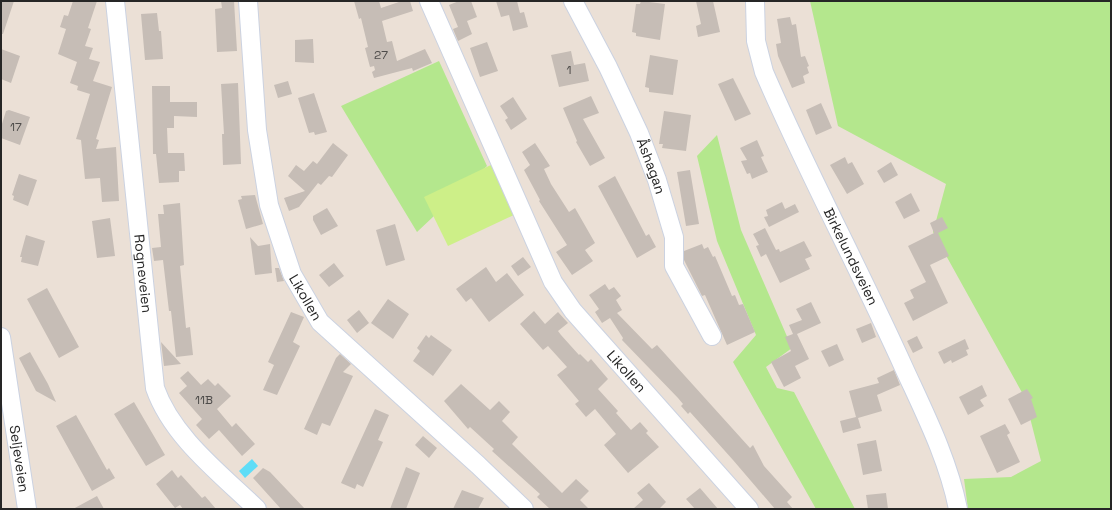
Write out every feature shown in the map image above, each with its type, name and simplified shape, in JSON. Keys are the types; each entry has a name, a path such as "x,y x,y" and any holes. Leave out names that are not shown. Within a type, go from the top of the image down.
{"street":[{"name":"Rogneveien","path":"115,1 155,388 166,412 182,435 257,509"},
{"name":"Likollen","path":"248,1 257,130 269,205 292,274 320,322 478,465 524,509"},
{"name":"Likollen","path":"429,1 553,282 573,311 748,509"},
{"name":"Åshagan","path":"573,1 608,67 639,133 657,180 674,237 674,266 712,336"},
{"name":"Birkelundsveien","path":"755,1 756,41 764,72 878,310 944,455 953,483 958,509"},
{"name":"Seljeveien","path":"1,337 27,509"}],"green space":[{"path":"810,1 1111,1 1111,509 968,509 964,479 1011,477 1041,461 1025,398 933,232 946,184 838,126"},
{"path":"439,61 487,166 417,232 341,106"},
{"path":"717,135 741,230 792,348 766,367 777,388 794,392 855,509 816,509 733,362 756,335 717,241 697,156"},
{"path":"493,164 516,214 448,246 424,197"}],"water":[{"path":"252,459 258,466 245,478 239,471"}],"building":[{"path":"1,1 14,1 3,34 1,34"},
{"path":"73,1 97,1 88,28 91,29 85,46 93,48 89,59 100,62 93,81 112,87 96,139 99,140 96,149 116,147 119,201 102,202 100,178 85,179 81,140 76,139 90,94 77,90 78,86 70,83 77,62 58,54 66,29 60,27 64,15 68,16"},
{"path":"221,1 234,1 237,51 217,52 215,9 222,8"},
{"path":"354,1 379,1 381,8 402,1 410,1 413,11 382,21 387,42 392,41 397,61 425,49 432,63 413,71 412,68 374,78 372,72 375,70 374,66 370,67 365,48 368,47 361,18 359,19"},
{"path":"459,1 471,1 477,17 467,21 472,34 458,41 453,29 458,27 449,5"},
{"path":"496,1 517,1 520,13 524,12 528,27 513,31 509,15 501,17"},
{"path":"641,1 665,4 660,40 636,36 636,33 632,32 636,4 640,4"},
{"path":"696,1 713,1 720,32 698,37 696,26 701,24"},
{"path":"157,13 159,31 161,31 163,59 145,60 141,14"},
{"path":"790,17 792,25 796,24 801,57 805,56 809,66 807,67 809,73 803,76 805,83 792,88 778,56 776,44 781,43 777,19"},
{"path":"313,39 314,63 295,62 295,40"},
{"path":"487,42 498,71 480,77 470,48"},
{"path":"1,49 20,56 11,83 1,79"},
{"path":"571,51 574,65 585,63 589,81 559,87 551,55"},
{"path":"650,55 678,60 673,95 649,92 649,88 645,87"},
{"path":"733,78 751,114 735,121 718,84"},
{"path":"288,81 292,94 278,98 274,85"},
{"path":"238,83 241,164 223,165 222,134 224,134 221,84"},
{"path":"152,86 170,86 170,102 197,102 197,117 174,116 174,128 167,128 168,153 184,153 185,171 179,171 179,182 159,183 156,154 153,154"},
{"path":"314,93 327,132 315,135 314,132 309,133 298,98"},
{"path":"591,96 599,113 583,119 605,158 590,166 576,142 577,141 563,108"},
{"path":"513,97 527,119 511,130 505,120 508,118 500,106"},
{"path":"821,103 832,128 816,135 806,110"},
{"path":"9,110 30,117 20,145 1,138 1,127 6,111"},
{"path":"664,111 691,115 686,151 662,148 663,144 659,144"},
{"path":"757,140 764,156 761,157 768,172 752,179 750,173 747,174 741,161 747,160 740,148"},
{"path":"333,143 348,155 332,177 329,176 321,185 318,183 299,207 289,211 284,198 305,191 288,176 296,165 304,171 313,161 317,164"},
{"path":"535,143 550,166 544,169 551,184 569,212 575,208 595,243 585,250 593,261 572,275 556,252 567,245 539,201 540,200 524,170 530,165 522,152"},
{"path":"845,157 848,164 852,162 864,184 847,194 830,165"},
{"path":"891,162 898,175 884,183 877,171"},
{"path":"690,170 699,224 686,226 677,172"},
{"path":"19,174 37,180 28,206 13,200 14,196 12,195"},
{"path":"615,176 646,236 649,234 656,247 637,258 598,186"},
{"path":"911,193 920,211 904,219 895,202"},
{"path":"255,195 263,224 246,229 238,200 242,199 241,196"},
{"path":"782,202 785,209 795,204 799,212 769,227 764,217 768,216 766,210"},
{"path":"180,203 184,265 180,266 186,328 190,327 193,355 176,357 163,260 154,261 152,248 161,247 158,214 164,214 163,205"},
{"path":"327,208 338,226 321,235 313,220 313,216"},
{"path":"942,217 948,228 938,233 949,256 930,265 948,303 913,321 904,303 914,298 910,290 926,282 908,246 934,233 930,223"},
{"path":"110,218 115,256 97,258 92,221"},
{"path":"395,224 405,260 386,266 376,230"},
{"path":"765,228 776,250 779,249 780,252 804,241 812,256 805,259 810,269 780,283 766,254 761,257 756,246 759,245 753,234"},
{"path":"26,235 45,241 38,266 21,262 22,257 20,257"},
{"path":"250,237 258,246 270,244 272,273 255,275"},
{"path":"702,244 704,249 708,247 713,257 715,256 732,296 735,295 739,305 743,304 755,332 727,345 705,295 702,296 684,260 684,251"},
{"path":"523,257 531,267 518,276 511,266"},
{"path":"334,263 344,276 329,287 319,275"},
{"path":"486,267 496,282 507,273 524,295 489,322 471,298 466,302 456,289"},
{"path":"275,268 279,268 284,281 277,282"},
{"path":"605,284 609,290 614,287 621,296 616,300 622,310 617,313 652,349 657,345 750,448 753,445 764,466 792,497 787,502 793,509 775,509 690,412 688,414 681,406 683,404 678,398 622,340 623,338 610,318 602,323 595,312 599,309 589,295"},
{"path":"47,288 79,347 59,358 27,299"},
{"path":"388,299 409,314 393,339 371,323"},
{"path":"811,302 821,323 797,334 809,359 795,366 801,378 784,387 771,362 791,351 785,337 793,334 789,325 802,320 796,309"},
{"path":"359,310 369,323 357,333 347,320"},
{"path":"534,311 545,324 558,312 568,323 558,331 579,355 580,354 588,362 591,359 608,379 598,389 618,411 616,413 631,430 640,422 648,431 646,433 659,447 628,473 604,445 616,434 595,409 586,417 575,404 579,401 557,375 567,367 548,346 543,350 520,324"},
{"path":"291,312 304,317 293,342 300,346 277,395 263,390 274,365 268,362"},
{"path":"871,323 876,337 862,343 856,329"},
{"path":"426,335 429,338 431,335 452,350 433,376 413,361 420,351 417,348"},
{"path":"917,336 923,348 913,353 907,341"},
{"path":"965,339 969,349 966,350 968,355 952,363 951,360 944,364 938,352"},
{"path":"161,342 181,364 164,366"},
{"path":"837,344 844,360 829,367 821,351"},
{"path":"30,352 48,384 56,402 36,391 19,358"},
{"path":"340,354 351,364 343,372 353,376 330,426 322,423 317,435 304,429 336,358"},
{"path":"894,370 900,385 877,395 882,411 858,418 861,428 843,433 840,421 856,417 849,391 879,383 877,378"},
{"path":"188,371 201,385 208,379 215,386 218,383 231,396 217,409 232,427 236,423 255,444 242,456 219,430 209,439 196,425 202,419 179,393 187,386 180,378"},
{"path":"461,384 490,410 499,401 510,412 502,421 518,437 512,444 562,493 576,479 589,491 580,500 589,509 550,509 537,497 540,494 492,451 494,449 470,427 468,429 444,401"},
{"path":"982,385 987,396 980,400 984,406 968,415 959,397"},
{"path":"1027,389 1033,398 1031,399 1037,417 1021,425 1008,399"},
{"path":"134,402 165,455 146,466 114,414"},
{"path":"375,409 389,415 378,440 383,442 363,487 357,484 355,489 341,483"},
{"path":"76,415 107,470 109,468 115,478 92,491 56,426"},
{"path":"1005,424 1010,433 1007,435 1020,462 997,473 980,436"},
{"path":"423,436 437,448 429,458 415,445"},
{"path":"876,440 882,471 863,475 857,444"},
{"path":"406,467 420,473 406,509 390,509"},
{"path":"263,468 270,472 305,509 281,509 253,478"},
{"path":"172,470 178,478 181,475 202,498 205,496 216,509 183,509 180,505 175,508 156,484"},
{"path":"649,483 666,502 659,509 633,509 643,500 637,493"},
{"path":"700,488 718,509 695,509 686,499"},
{"path":"462,490 484,498 478,509 453,509"},
{"path":"886,493 888,509 868,509 866,495"},
{"path":"97,496 104,509 73,509"}]}
